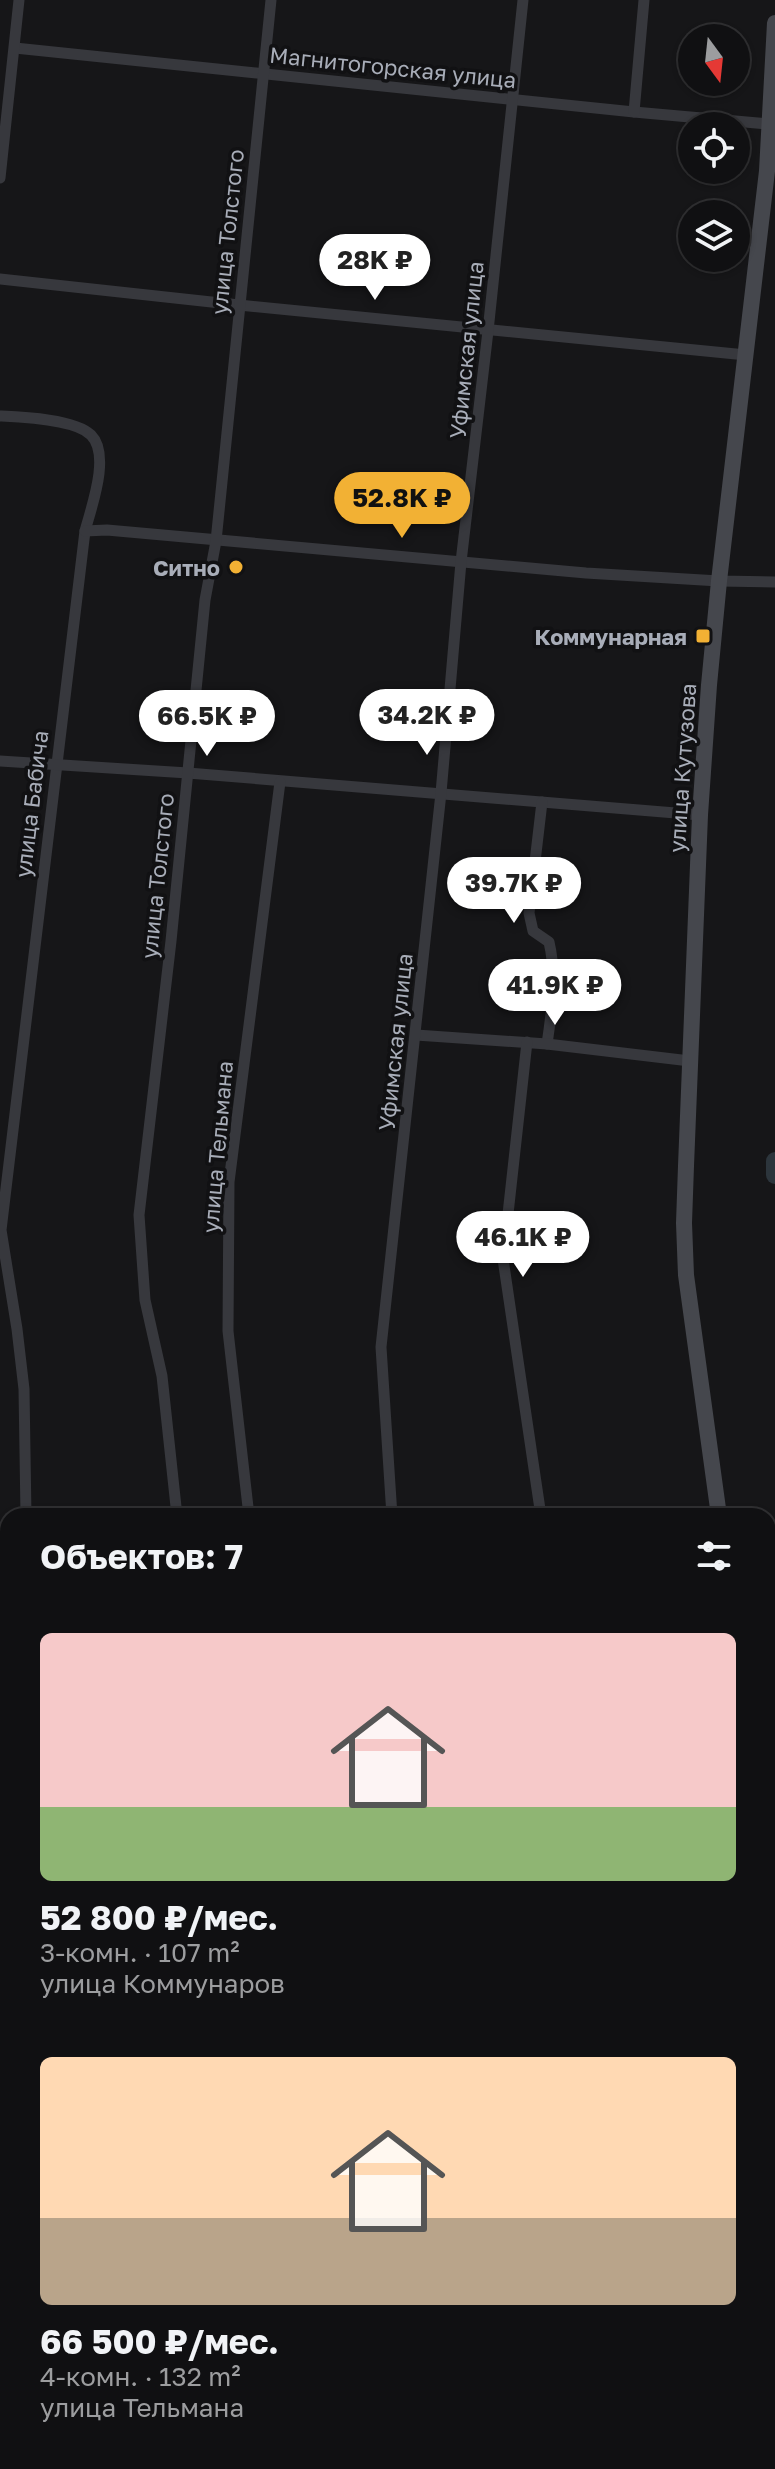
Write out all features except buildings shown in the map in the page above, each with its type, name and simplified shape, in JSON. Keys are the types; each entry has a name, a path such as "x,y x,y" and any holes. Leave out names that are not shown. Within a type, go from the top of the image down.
{"main road":[{"name":"улица Кутузова","path":"718,1508 686,1275 684,1223 690,1061 700,815 719,581 771,171 768,124 775,23"}],"street":[{"path":"0,178 19,0"},
{"name":"улица Толстого","path":"176,1508 162,1376 145,1300 139,1215 205,600 216,541 271,0"},
{"name":"Уфимская улица","path":"391,1508 381,1347 441,793 461,562 523,0"},
{"path":"634,112 644,0"},
{"name":"Магнитогорская улица","path":"15,48 768,124"},
{"path":"0,279 746,355"},
{"name":"улица Бабича","path":"0,416 74,425 91,435 99,455 98,480 85,531 1,1230 24,1389 26,1508"},
{"path":"85,531 107,530 461,562 719,581 775,582"},
{"path":"0,761 188,773 700,815"},
{"name":"улица Тельмана","path":"248,1508 228,1331 229,1182 280,782"},
{"path":"542,802 529,913 533,931 549,942 552,956 553,1002 547,1044"},
{"path":"416,1035 527,1042 690,1061"},
{"path":"527,1042 503,1259 540,1508"}],"waterway":[{"path":"775,1161 775,1175"}],"place":[{"name":"Ситно","path":"236,567"},
{"name":"Коммунарная","path":"703,636"}]}
